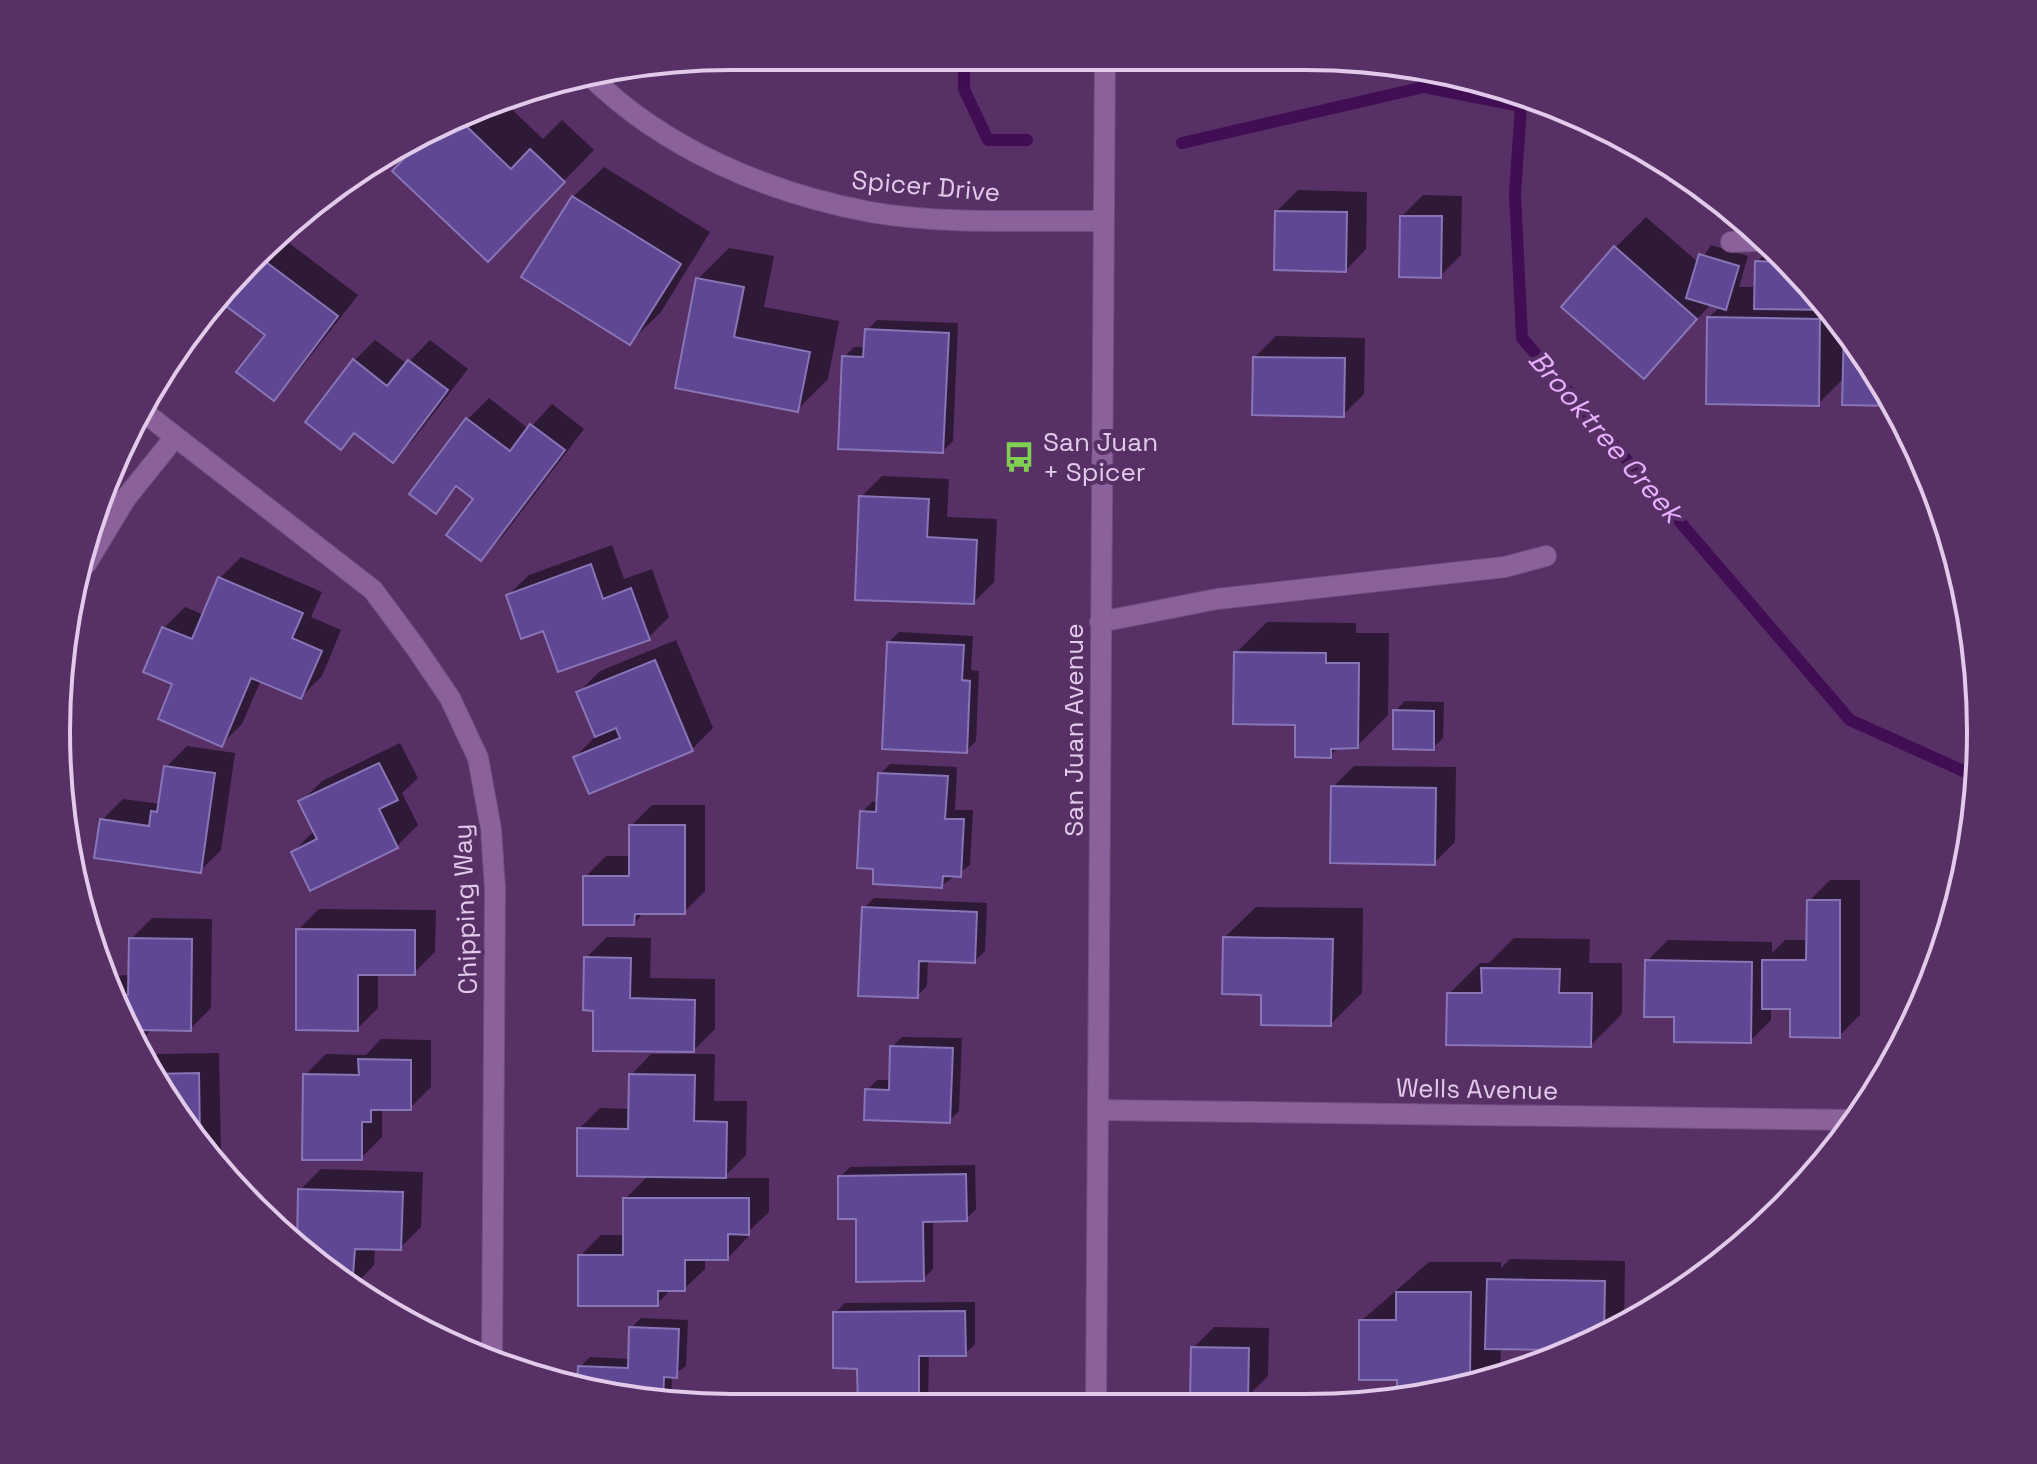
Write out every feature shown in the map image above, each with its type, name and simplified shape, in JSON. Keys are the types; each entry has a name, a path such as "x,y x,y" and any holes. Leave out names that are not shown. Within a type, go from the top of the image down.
{"street":[{"name":"San Juan Avenue","path":"1096,1394 1105,70"},
{"name":"Spicer Drive","path":"600,84 662,132 728,169 798,195 873,212 945,218 1102,221"},
{"path":"1731,242 1749,241"},
{"name":"Chipping Way","path":"150,417 373,590 450,698 478,758 491,829 495,888 492,1349"},
{"path":"98,545 126,498 175,437"},
{"path":"1100,622 1217,599 1505,567 1546,556"},
{"name":"Wells Avenue","path":"1098,1110 1841,1120"}],"building":[{"path":"466,126 511,169 530,149 565,182 488,262 392,171 407,156"},
{"path":"572,196 681,264 630,345 521,277"},
{"path":"1275,211 1347,212 1346,272 1274,270"},
{"path":"1400,216 1442,216 1441,278 1399,277"},
{"path":"1614,246 1697,319 1644,379 1561,307"},
{"path":"1699,254 1739,266 1726,310 1686,298"},
{"path":"1755,261 1770,262 1814,310 1754,309"},
{"path":"266,262 338,316 274,401 236,372 265,335 226,306"},
{"path":"696,278 744,287 734,337 810,352 798,412 675,388"},
{"path":"1707,317 1820,319 1819,406 1706,404"},
{"path":"865,329 949,333 943,453 838,449 842,356 863,357"},
{"path":"1844,348 1881,406 1842,405"},
{"path":"1253,357 1345,358 1344,417 1252,415"},
{"path":"353,359 387,386 408,360 448,390 393,463 354,433 341,450 305,422"},
{"path":"466,418 510,451 530,424 565,450 481,561 446,535 473,499 456,486 436,514 409,494"},
{"path":"859,496 929,499 927,537 977,540 974,604 855,600"},
{"path":"591,564 603,599 631,588 650,640 558,672 543,631 521,639 506,595"},
{"path":"218,577 303,613 292,638 322,651 301,699 251,678 222,747 158,719 172,684 143,672 162,627 192,639"},
{"path":"887,642 964,645 962,680 970,681 967,753 882,749"},
{"path":"1234,652 1326,653 1326,663 1359,663 1358,748 1331,749 1331,758 1295,757 1295,725 1233,724"},
{"path":"655,660 693,751 589,794 573,757 620,738 616,728 595,737 576,692"},
{"path":"1393,710 1434,711 1434,750 1393,749"},
{"path":"379,763 398,800 379,809 398,848 310,891 291,852 317,839 298,801"},
{"path":"164,766 215,773 201,873 94,858 100,819 149,826 151,811 157,812"},
{"path":"878,773 948,776 945,819 964,819 961,877 943,876 942,888 873,884 873,869 857,868 860,811 876,812"},
{"path":"1331,786 1436,788 1435,865 1330,863"},
{"path":"629,825 685,825 685,914 635,914 634,925 583,925 583,876 629,876"},
{"path":"1807,900 1840,900 1840,1038 1790,1037 1790,1009 1762,1009 1762,960 1806,960"},
{"path":"862,907 977,912 975,963 919,961 918,998 858,996"},
{"path":"296,929 415,930 415,975 358,975 358,1031 296,1030"},
{"path":"1223,937 1333,939 1331,1026 1261,1025 1261,995 1222,994"},
{"path":"129,938 192,939 191,1031 143,1030 143,1034 124,995 128,995"},
{"path":"584,957 631,958 630,998 695,1000 694,1052 593,1051 593,1011 583,1010"},
{"path":"1645,960 1752,962 1751,1043 1674,1042 1674,1017 1644,1017"},
{"path":"1481,968 1560,969 1559,993 1592,993 1591,1047 1446,1045 1447,993 1482,993"},
{"path":"890,1046 953,1048 950,1123 864,1120 865,1089 889,1090"},
{"path":"358,1059 411,1060 411,1110 371,1110 371,1122 362,1122 362,1160 302,1160 303,1074 359,1075"},
{"path":"199,1073 200,1125 182,1100 166,1074"},
{"path":"629,1074 695,1075 694,1121 727,1122 726,1178 577,1176 577,1128 628,1129"},
{"path":"966,1174 967,1221 923,1222 924,1281 856,1282 856,1219 838,1219 838,1176"},
{"path":"298,1189 403,1192 401,1250 355,1249 353,1274 297,1231"},
{"path":"623,1198 749,1198 749,1235 728,1234 728,1260 685,1260 685,1291 658,1291 658,1306 578,1306 578,1255 623,1255"},
{"path":"1487,1279 1605,1281 1604,1323 1543,1350 1485,1349"},
{"path":"1396,1292 1471,1292 1470,1372 1397,1387 1397,1380 1359,1380 1359,1320 1396,1320"},
{"path":"965,1311 966,1356 919,1356 919,1394 858,1394 857,1369 833,1368 833,1312"},
{"path":"629,1327 679,1329 677,1378 664,1377 663,1390 578,1375 578,1366 628,1368"},
{"path":"1191,1347 1249,1348 1248,1394 1190,1394"}],"waterway":[{"name":"Brooktree Creek","path":"964,70 964,89 988,140 1027,140"},
{"name":"Brooktree Creek","path":"1182,143 1424,87 1520,106"},
{"name":"Brooktree Creek","path":"1521,106 1515,193 1522,338 1850,720 1966,772"}],"place":[{"name":"San Juan + Spicer","path":"1019,457"}]}
